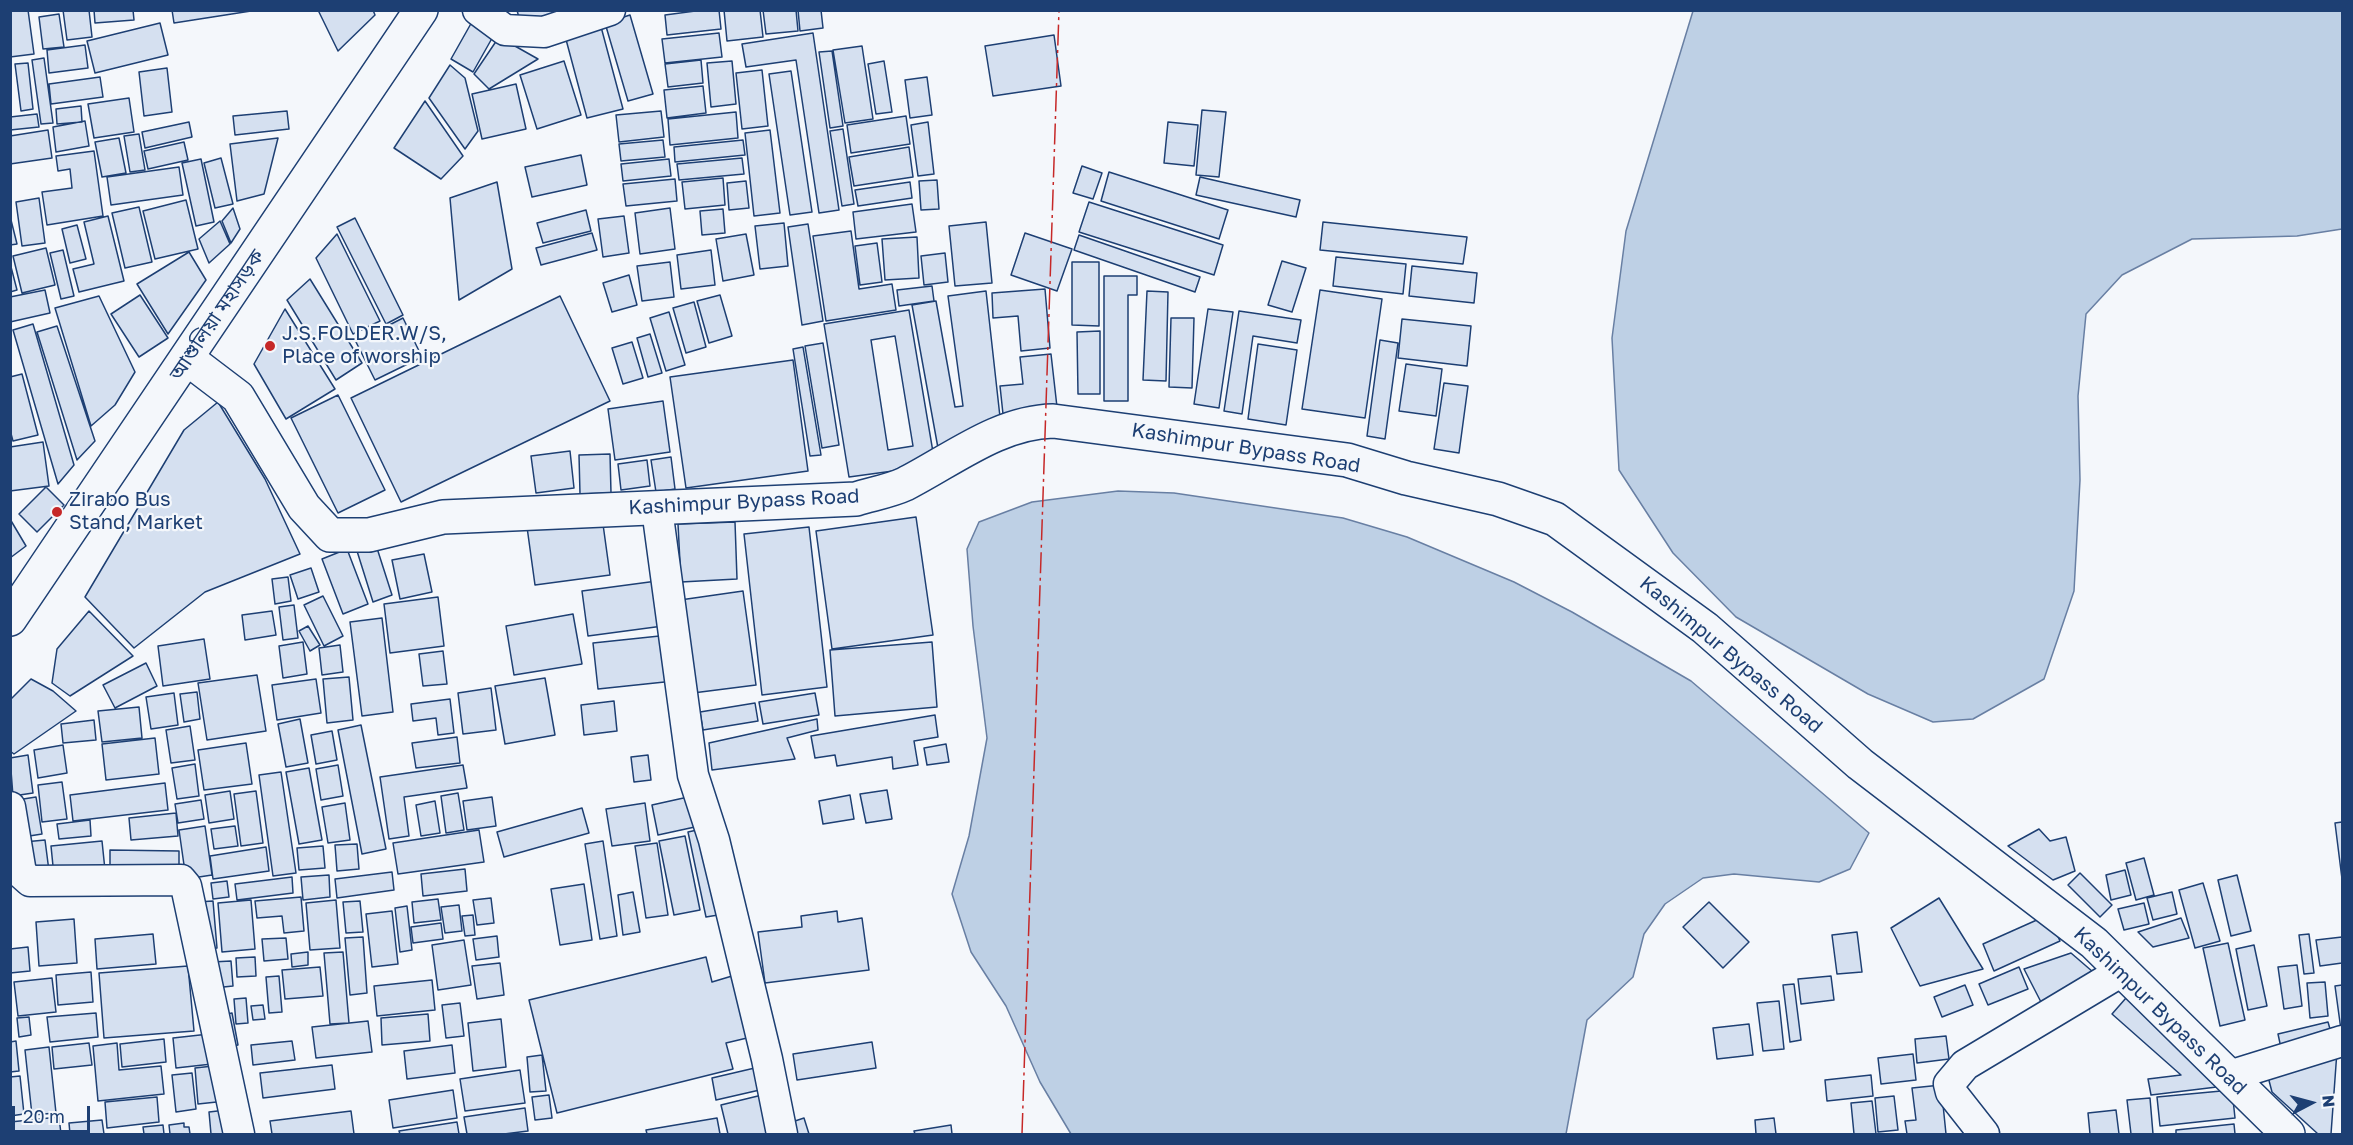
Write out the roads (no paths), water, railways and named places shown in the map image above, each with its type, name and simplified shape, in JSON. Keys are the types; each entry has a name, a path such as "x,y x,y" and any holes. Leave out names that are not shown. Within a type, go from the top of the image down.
{"main road":[{"name":"আশুলিয়া মহাসড়ক","path":"10,619 421,10"},
{"name":"Kashimpur Bypass Road","path":"188,358 238,397 304,507 330,535 369,535 444,517 856,499 902,486 1008,429 1033,421 1053,421 1347,460 1406,478 1498,499 1555,519 1705,628 1860,764 2094,944 2288,1134"}],"street":[{"path":"478,10 505,30 544,32 610,10"},
{"path":"657,509 693,775 714,840 767,1059 782,1134"},
{"path":"10,807 21,873 30,881 181,880 186,886 239,1134"},
{"path":"1984,1134 1951,1092 1949,1084 1965,1065 2122,971"},
{"path":"2229,1076 2343,1041"}],"water":[{"path":"1693,11 2342,11 2342,229 2297,236 2192,239 2122,275 2086,314 2078,396 2080,480 2074,591 2044,679 1973,719 1933,722 1868,694 1736,617 1673,553 1619,470 1612,338 1626,231"},
{"path":"1118,491 1174,493 1343,518 1407,537 1514,582 1572,612 1691,681 1869,833 1850,869 1819,882 1734,874 1703,878 1665,904 1644,934 1633,977 1587,1020 1566,1134 1071,1134 1040,1082 1006,1006 971,952 952,894 969,836 987,738 973,626 967,549 979,522 1032,502"}],"place":[{"name":"J.S.FOLDER.W/S, Place of worship","path":"270,346"},
{"name":"Zirabo Bus Stand, Market","path":"57,512"}]}
